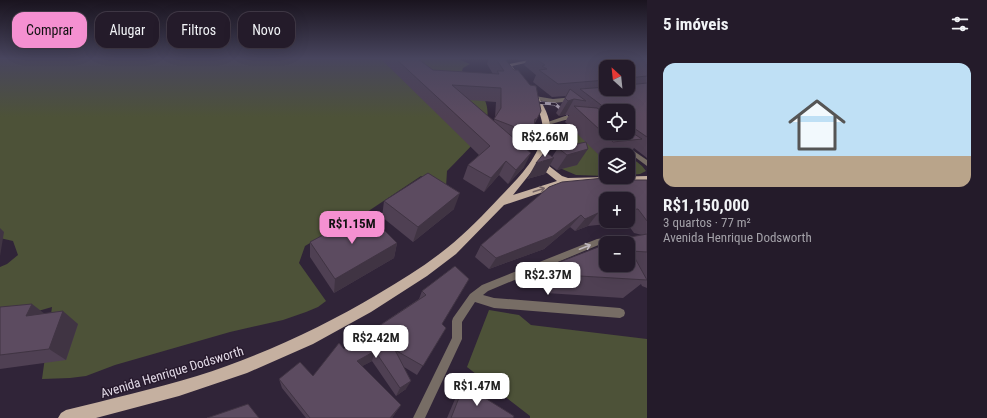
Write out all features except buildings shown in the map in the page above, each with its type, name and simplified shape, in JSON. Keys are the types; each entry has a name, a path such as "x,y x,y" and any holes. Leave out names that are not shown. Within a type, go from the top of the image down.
{"main road":[{"path":"519,79 535,98 548,123"},
{"name":"Avenida Henrique Dodsworth","path":"66,418 216,377 271,356 304,341 367,307 405,284 451,252 502,202 536,159 544,143 548,123"},
{"path":"536,159 559,178 567,181"},
{"path":"502,202 567,181 647,179"}],"street":[{"path":"535,98 553,101 583,98"},
{"path":"563,100 569,105"},
{"path":"575,110 581,115"},
{"path":"548,123 565,118 587,120"},
{"path":"618,142 647,164"},
{"path":"419,418 457,339 457,321 473,298 484,288 600,241 638,241 647,244"},
{"path":"473,298 494,303 620,313"}],"path":[{"path":"561,142 559,157 562,131 569,123"}],"green space":[{"path":"0,79 470,79 477,86 485,100 488,112 486,124 480,135 471,146 447,171 446,187 421,176 367,212 351,219 305,246 299,263 326,301 318,307 283,320 230,332 115,365 86,376 42,379 52,307 0,322 0,267 7,264 18,255 13,241 0,238"},
{"path":"569,123 591,125 599,131 599,140 610,140 620,148 599,148 599,176 576,175 562,169 559,151 560,139 565,127"},
{"path":"635,160 646,171 635,174"},
{"path":"489,310 519,315 531,325 647,339 647,418 530,418 530,416 467,367"}],"railway":[{"path":"527,102 555,104 567,114"}]}
